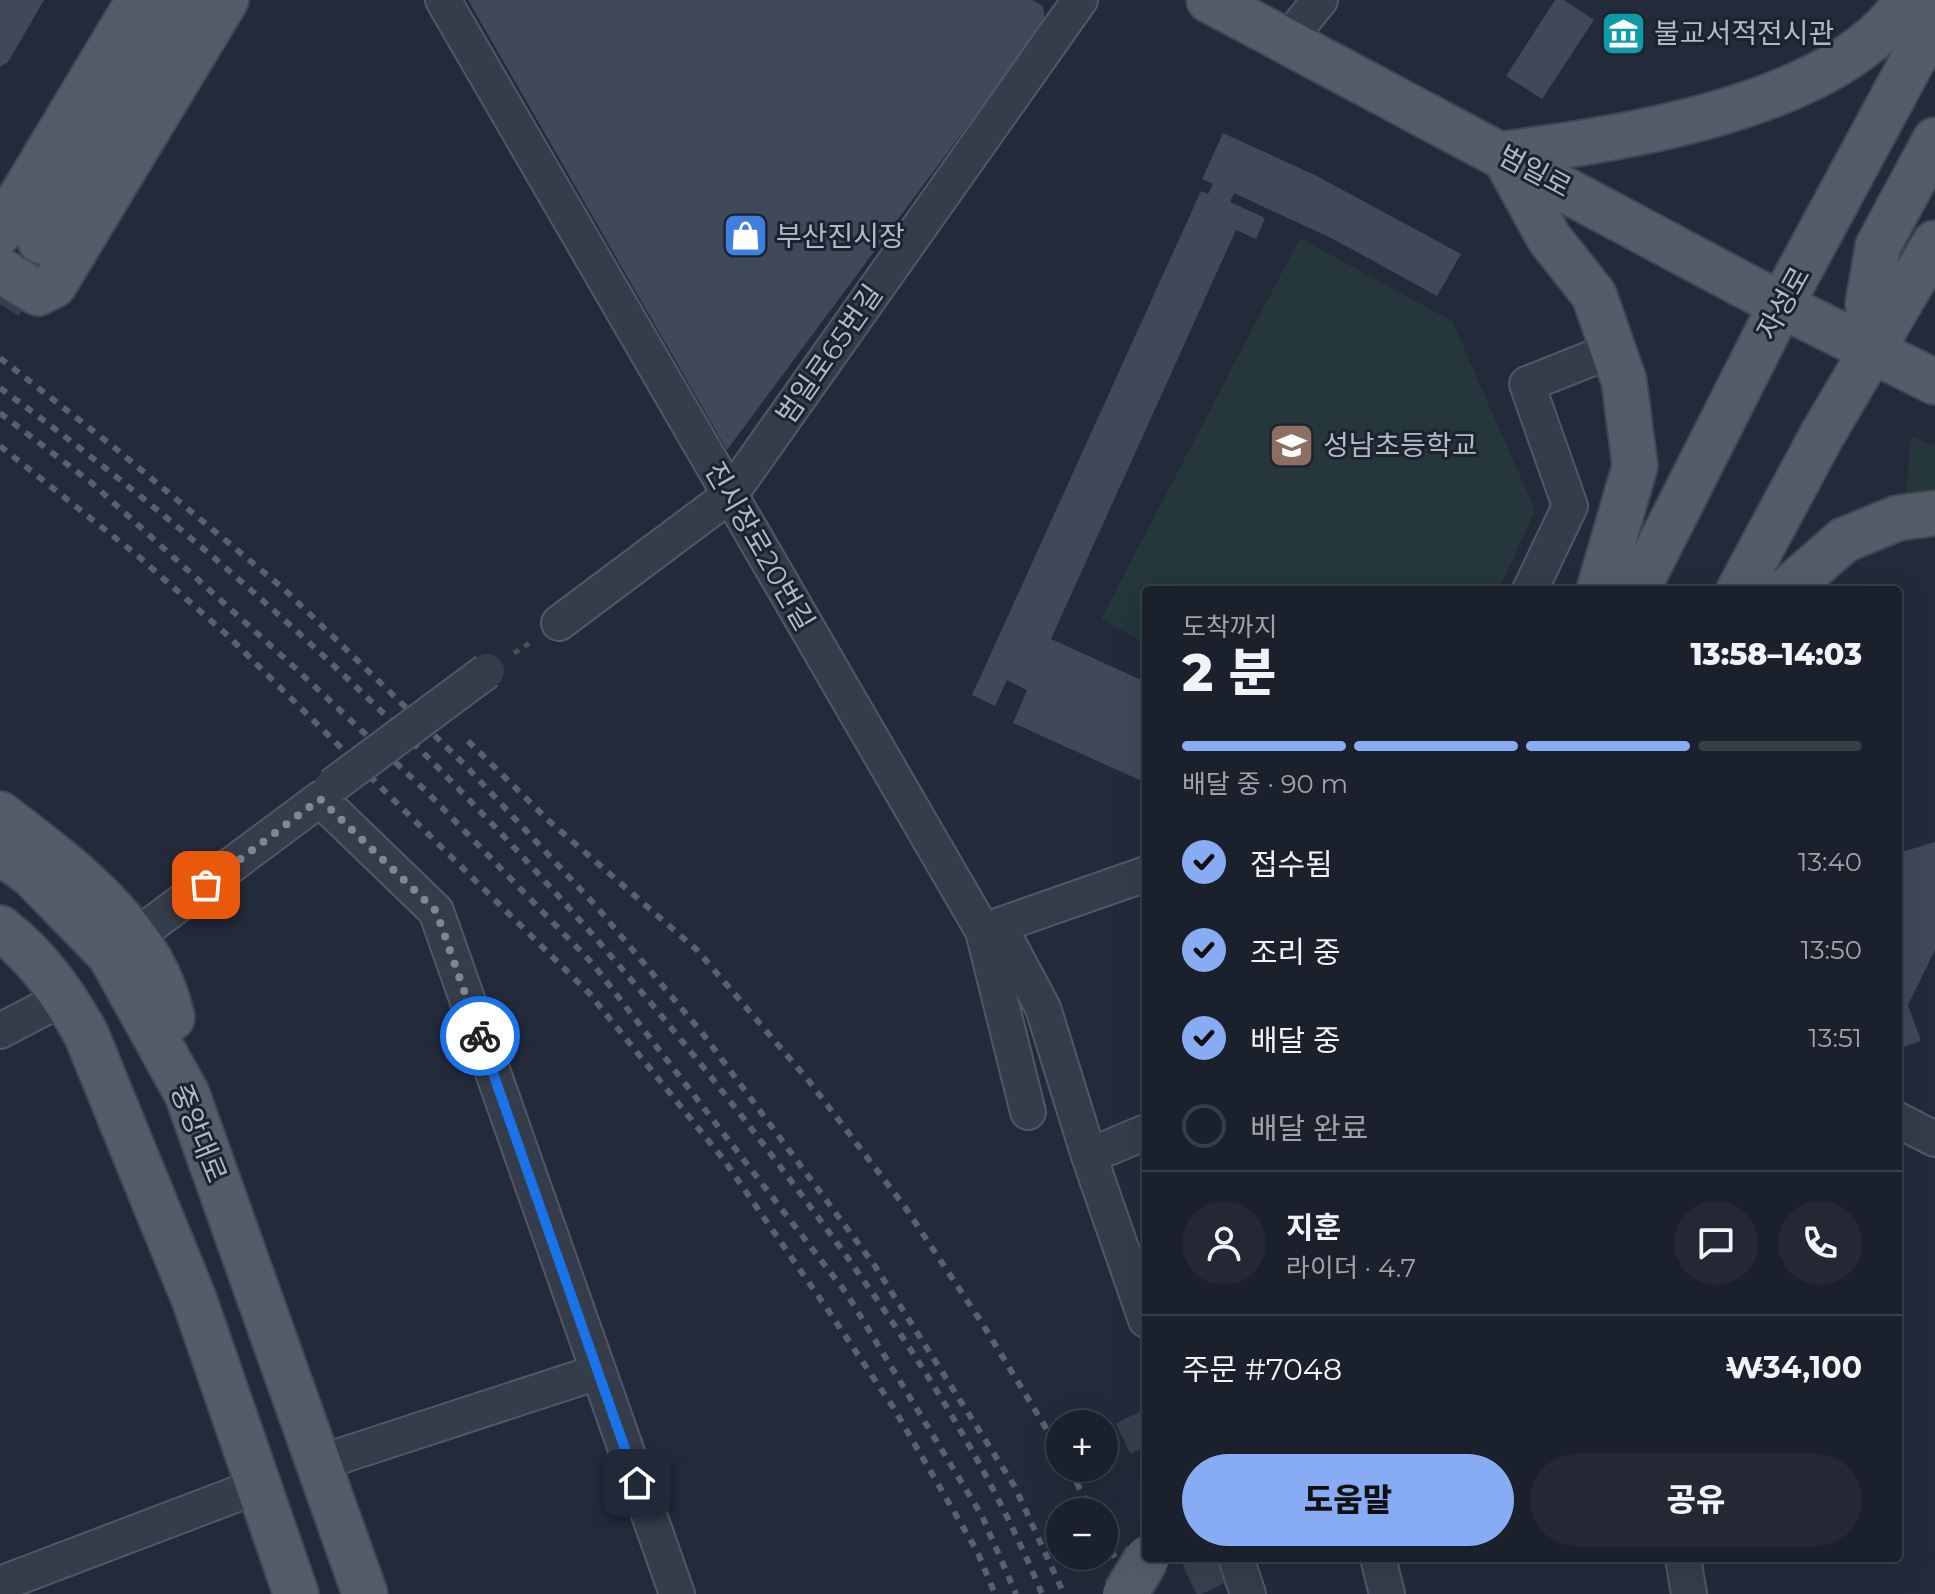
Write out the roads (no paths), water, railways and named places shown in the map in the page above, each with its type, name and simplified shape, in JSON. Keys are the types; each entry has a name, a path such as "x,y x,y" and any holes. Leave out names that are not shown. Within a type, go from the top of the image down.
{"main road":[{"path":"20,237 139,0"},
{"path":"20,237 184,0"},
{"path":"0,270 38,293 54,285 226,0"},
{"name":"범일로","path":"1209,0 1503,154 1781,305 1935,382"},
{"path":"1600,586 1635,466 1624,381 1594,295 1549,238 1503,154 1599,142 1713,114 1829,71 1892,24 1907,0"},
{"name":"자성로","path":"1639,586 1781,305 1935,19"},
{"path":"1872,351 1868,304 1878,246 1935,140"},
{"path":"1741,586 1766,536 1935,243"},
{"path":"1792,586 1844,540 1898,518 1935,513"},
{"path":"0,792 55,856 124,946"},
{"path":"0,814 55,856"},
{"path":"0,852 124,946"},
{"path":"0,928 33,955 65,997 86,1034 188,1284 296,1594"},
{"name":"중앙대로","path":"124,946 168,997 187,1094 365,1594"},
{"path":"1125,1594 1145,1562"}],"street":[{"name":"진시장로20번길","path":"443,0 730,495 991,928 1028,1112"},
{"name":"범일로65번길","path":"559,623 730,495 1080,0"},
{"path":"1286,42 1320,0"},
{"path":"1532,586 1570,506 1527,384 1615,349"},
{"path":"1818,586 1844,540"},
{"path":"332,786 487,671"},
{"path":"124,946 320,799 436,911 677,1594"},
{"path":"1142,875 991,928 1043,1008 1089,1156 1142,1308"},
{"path":"0,1031 65,997"},
{"path":"1902,1122 1935,1139"},
{"path":"1089,1156 1142,1134"},
{"path":"319,1463 598,1372"},
{"path":"0,1584 258,1486"},
{"path":"1237,1562 1248,1594"},
{"path":"1379,1562 1387,1594"},
{"path":"1684,1562 1689,1594"}],"tunnel":[{"path":"0,304 36,247"},
{"path":"1131,1416 1142,1439"},
{"path":"1200,1562 1213,1589"}],"railway":[{"path":"0,358 115,448 285,590 465,765 596,906 703,1034 875,1266 1015,1487 1064,1594"},
{"path":"0,388 109,471 215,559 318,651 512,845 604,947 776,1161 888,1316 988,1479 1042,1594"},
{"path":"0,413 93,484 292,665 428,793 593,964 847,1294 982,1516 1016,1594"},
{"path":"0,446 138,556 226,634 589,993 724,1160 832,1316 893,1407 977,1551 995,1594"},
{"path":"468,741 549,821 697,950 809,1081 905,1207 982,1323 1046,1428"},
{"path":"1076,1482 1085,1498"},
{"path":"1118,1564 1133,1594"}],"place":[{"name":"불교서적전시관","path":"1623,33"},
{"name":"부산진시장","path":"745,236"},
{"name":"성남초등학교","path":"1292,445"}]}
